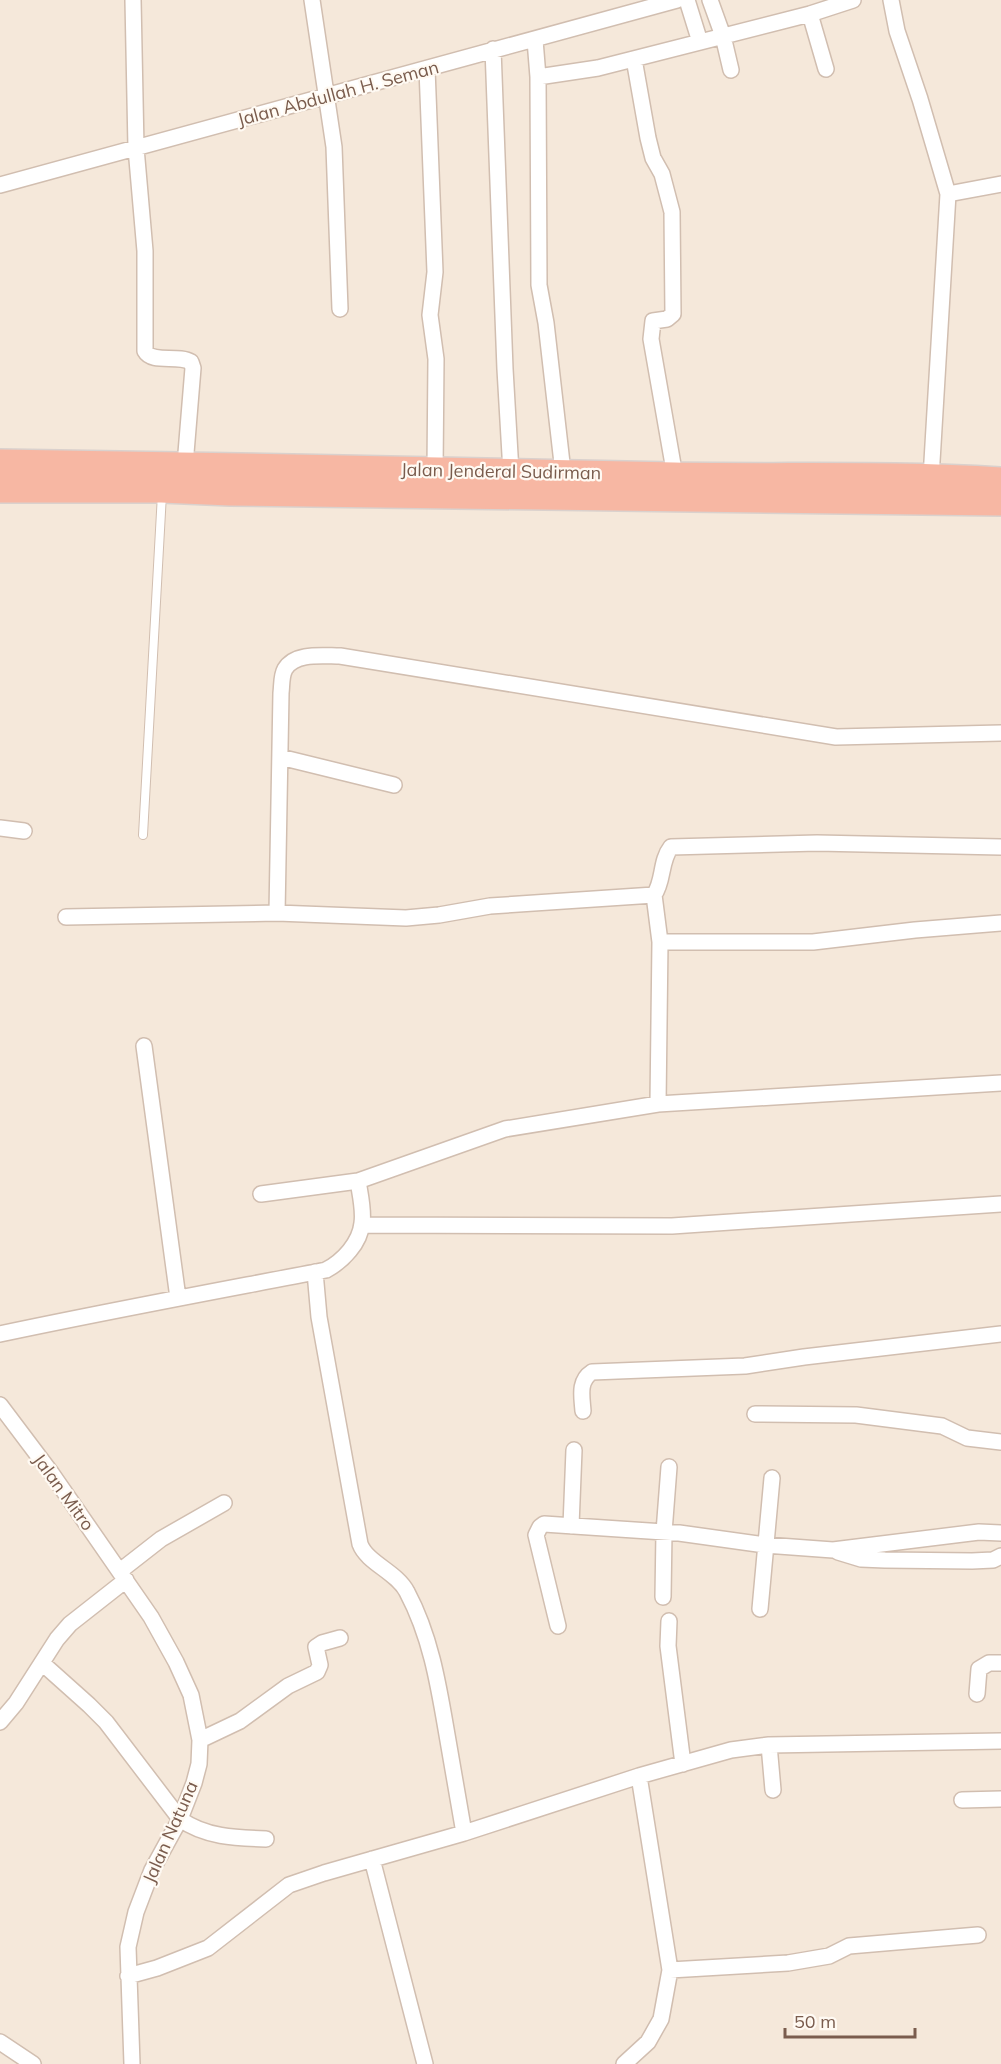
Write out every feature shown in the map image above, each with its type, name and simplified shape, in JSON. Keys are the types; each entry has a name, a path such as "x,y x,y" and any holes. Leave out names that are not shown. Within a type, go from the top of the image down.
{"highway":[{"name":"Jalan Jenderal Sudirman","path":"0,463 185,465 289,481 1001,502"},
{"name":"Jalan Jenderal Sudirman","path":"0,489 162,489 435,470 1001,481"}],"street":[{"path":"133,0 136,148 145,252 145,351 153,358 186,359 191,362 193,368 185,465"},
{"path":"312,0 334,147 340,309"},
{"name":"Jalan Abdullah H. Seman","path":"9,183 676,0"},
{"path":"687,0 699,42"},
{"path":"710,0 723,36 731,70"},
{"path":"538,77 598,68 810,14 853,0"},
{"path":"891,0 897,31 948,194 931,478"},
{"path":"810,14 826,69"},
{"path":"535,40 538,77 539,285 546,323 563,472"},
{"path":"494,49 510,472"},
{"path":"634,59 648,138 653,158 662,174 672,212 673,314 667,319 653,321 651,339 675,476"},
{"path":"427,69 435,272 430,315 436,359 435,470"},
{"path":"948,194 1001,184"},
{"path":"277,913 283,674 290,663 308,656 340,656 836,737 1001,733"},
{"path":"280,757 394,785"},
{"path":"0,828 24,831"},
{"path":"658,1104 660,942 654,896 659,888 668,851 673,846 817,843 1001,847"},
{"path":"66,917 277,913 406,918 490,906 654,896"},
{"path":"660,942 813,942 1001,923"},
{"path":"144,1046 178,1298"},
{"path":"261,1194 358,1181 505,1129 658,1104 1001,1083"},
{"path":"0,1334 144,1303 315,1272 332,1266 349,1252 362,1225 358,1181"},
{"path":"362,1225 672,1226 1001,1204"},
{"path":"315,1272 319,1317 360,1544 365,1553 402,1584 422,1629 435,1666 464,1833"},
{"path":"583,1411 581,1391 583,1382 592,1372 745,1366 804,1356 1001,1334"},
{"name":"Jalan Mitro","path":"0,1405 123,1575"},
{"path":"754,1414 856,1414 942,1426 967,1438 1001,1442"},
{"path":"571,1526 574,1450"},
{"path":"663,1597 664,1532 669,1467"},
{"path":"760,1609 772,1478"},
{"path":"0,1722 16,1703 57,1639 70,1624 161,1539 224,1503"},
{"path":"558,1626 536,1535 544,1524 664,1532 765,1545 833,1550 979,1532 1001,1533"},
{"path":"833,1550 861,1559 885,1560 972,1561 993,1560 1001,1556"},
{"name":"Jalan Natuna","path":"123,1575 151,1617 176,1662 191,1695 200,1740 199,1764 180,1819 152,1870 136,1912 128,1947 132,2064"},
{"path":"669,1621 668,1646 683,1764"},
{"path":"200,1740 240,1721 288,1686 317,1672 320,1665 316,1647 340,1638"},
{"path":"42,1663 106,1722 180,1819 192,1828 215,1835 266,1839"},
{"path":"977,1694 979,1669 989,1663 1001,1663"},
{"path":"128,1976 157,1968 208,1948 289,1885 464,1833 639,1776 731,1750 769,1745 1001,1741"},
{"path":"769,1745 773,1790"},
{"path":"624,2064 648,2043 655,2032 661,2019 670,1970 639,1776"},
{"path":"962,1800 1001,1799"},
{"path":"372,1859 425,2064"},
{"path":"670,1970 788,1963 829,1956 849,1946 978,1935"},
{"path":"0,2042 33,2064"}],"lane":[{"path":"143,835 162,489"}],"shaded area":[{"path":"0,0 1001,0 1001,2064 0,2064"}]}
